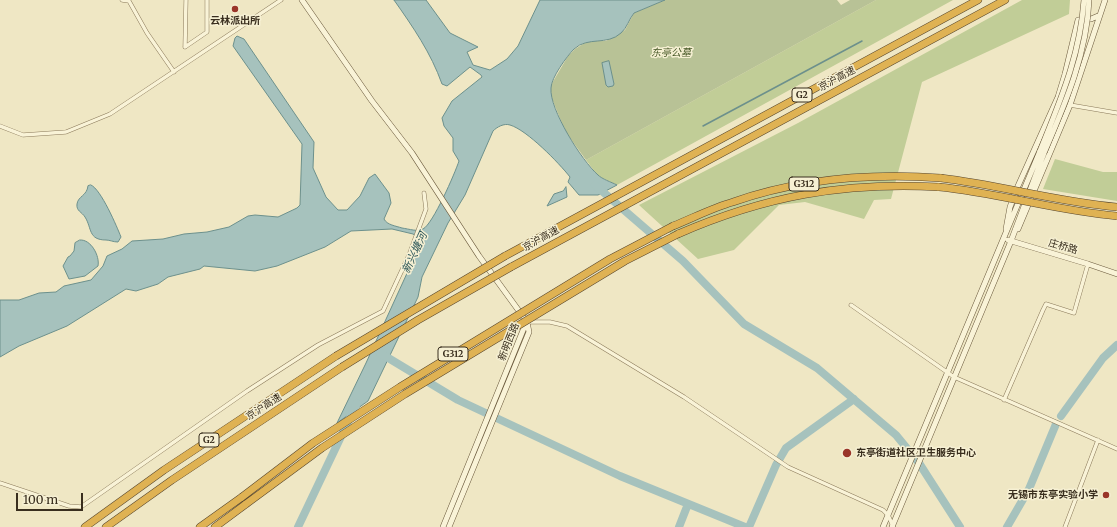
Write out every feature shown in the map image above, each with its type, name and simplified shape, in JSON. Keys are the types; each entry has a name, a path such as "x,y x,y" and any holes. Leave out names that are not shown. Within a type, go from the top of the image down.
{"highway":[{"name":"京沪高速","path":"85,527 164,470 336,356 505,256 978,0"},
{"name":"京沪高速","path":"106,527 172,480 342,367 418,320 607,214 1005,0"},
{"name":"G312","path":"200,527 242,498 313,443 400,387 610,259 673,226 732,202 821,181 908,176 941,178 1001,186 1069,201 1117,206"},
{"name":"G312","path":"215,527 322,448 405,394 625,260 717,217 749,207 816,192 864,186 903,185 971,191 1057,208 1117,216"}],"main road":[{"path":"302,0 372,101 412,153 439,192 479,256 527,322"},
{"path":"894,526 912,474 1011,242 1074,62 1083,17 1084,0"},
{"path":"883,527 1075,74 1084,41 1089,0"},
{"path":"1011,242 1022,223 1070,105 1098,16 1105,0"},
{"path":"1004,239 1010,207 1058,97 1078,20 1091,19 1098,16"},
{"name":"庄桥路","path":"1004,239 1117,274"},
{"name":"新明西路","path":"443,527 527,322"},
{"name":"新明西路","path":"449,527 529,332 527,322"}],"street":[{"path":"122,0 129,1 147,33 174,72"},
{"path":"186,0 185,47 207,32 207,0"},
{"path":"0,126 23,135 66,132 110,114 281,0"},
{"path":"1070,105 1117,113"},
{"path":"0,483 70,506 81,507 247,391 318,345 383,311 409,255 426,209 424,193"},
{"path":"1004,400 1042,310 1046,304 1074,313 1088,264"},
{"path":"851,305 954,378 1117,449"},
{"path":"527,322 550,322 567,326 684,397 788,467 883,510 888,515 894,526"},
{"path":"1066,527 1098,440"}],"green space":[{"name":"东亭公墓","path":"665,0 837,0 841,5 850,0 876,0 586,160 565,131 551,96 551,85 568,56 575,49 588,41 606,41 625,30 634,13"},
{"path":"876,0 953,0 617,185 598,176 586,160"},
{"path":"1022,0 1070,0 1069,14 922,82 891,199 874,200 864,219 805,202 779,205 734,250 698,259 639,205 798,123"},
{"path":"1055,159 1103,172 1117,172 1117,201 1043,189"}],"water":[{"path":"394,0 426,0 450,33 478,47 467,52 473,65 490,70 507,59 518,46 540,0 665,0 634,13 623,31 616,37 579,45 567,57 560,67 552,84 552,97 555,108 576,147 598,175 617,185 598,195 579,195 568,182 570,177 565,171 551,156 525,133 510,125 501,126 493,131 465,195 448,223 422,277 418,297 368,401 337,423 419,247 419,238 413,234 392,229 351,231 325,247 277,266 255,271 204,266 200,269 168,277 158,284 136,291 126,289 67,326 19,346 0,357 0,300 19,300 39,293 56,292 64,286 91,280 103,266 107,256 122,249 132,241 163,239 184,234 207,232 229,227 248,216 255,215 278,217 300,205 302,144 233,46 237,36 244,39 314,142 313,168 326,197 338,210 347,210 360,196 369,178 375,174 389,193 391,203 384,219 385,221 402,228 416,230 423,229 438,208 459,161 453,151 453,138 444,126 442,118 452,101 482,77 470,67 447,86 442,84 433,62 415,30"},
{"path":"609,61 614,84 613,86 608,87 606,85 602,63"},
{"path":"91,185 99,193 112,217 121,237 118,242 100,239 93,236 85,217 77,208 79,199 86,192 88,186"},
{"path":"566,187 567,197 547,206 554,194 563,191"},
{"path":"80,240 88,242 94,249 98,258 98,266 85,276 69,279 63,266 68,257 74,251 75,243"}],"waterway":[{"path":"703,126 862,41"},
{"path":"595,185 683,261 744,324 817,368 896,435 919,463 960,527"},
{"path":"1061,416 1103,358 1117,345"},
{"path":"380,353 458,400 620,476 745,527"},
{"path":"749,527 776,465 786,448 854,399"},
{"name":"新兴塘河","path":"298,527 357,403"},
{"path":"1007,527 1029,489 1056,424"},
{"path":"679,527 688,504"}],"place":[{"name":"云林派出所","path":"235,9"},
{"name":"东亭街道社区卫生服务中心","path":"847,453"},
{"name":"无锡市东亭实验小学","path":"1106,495"}]}
